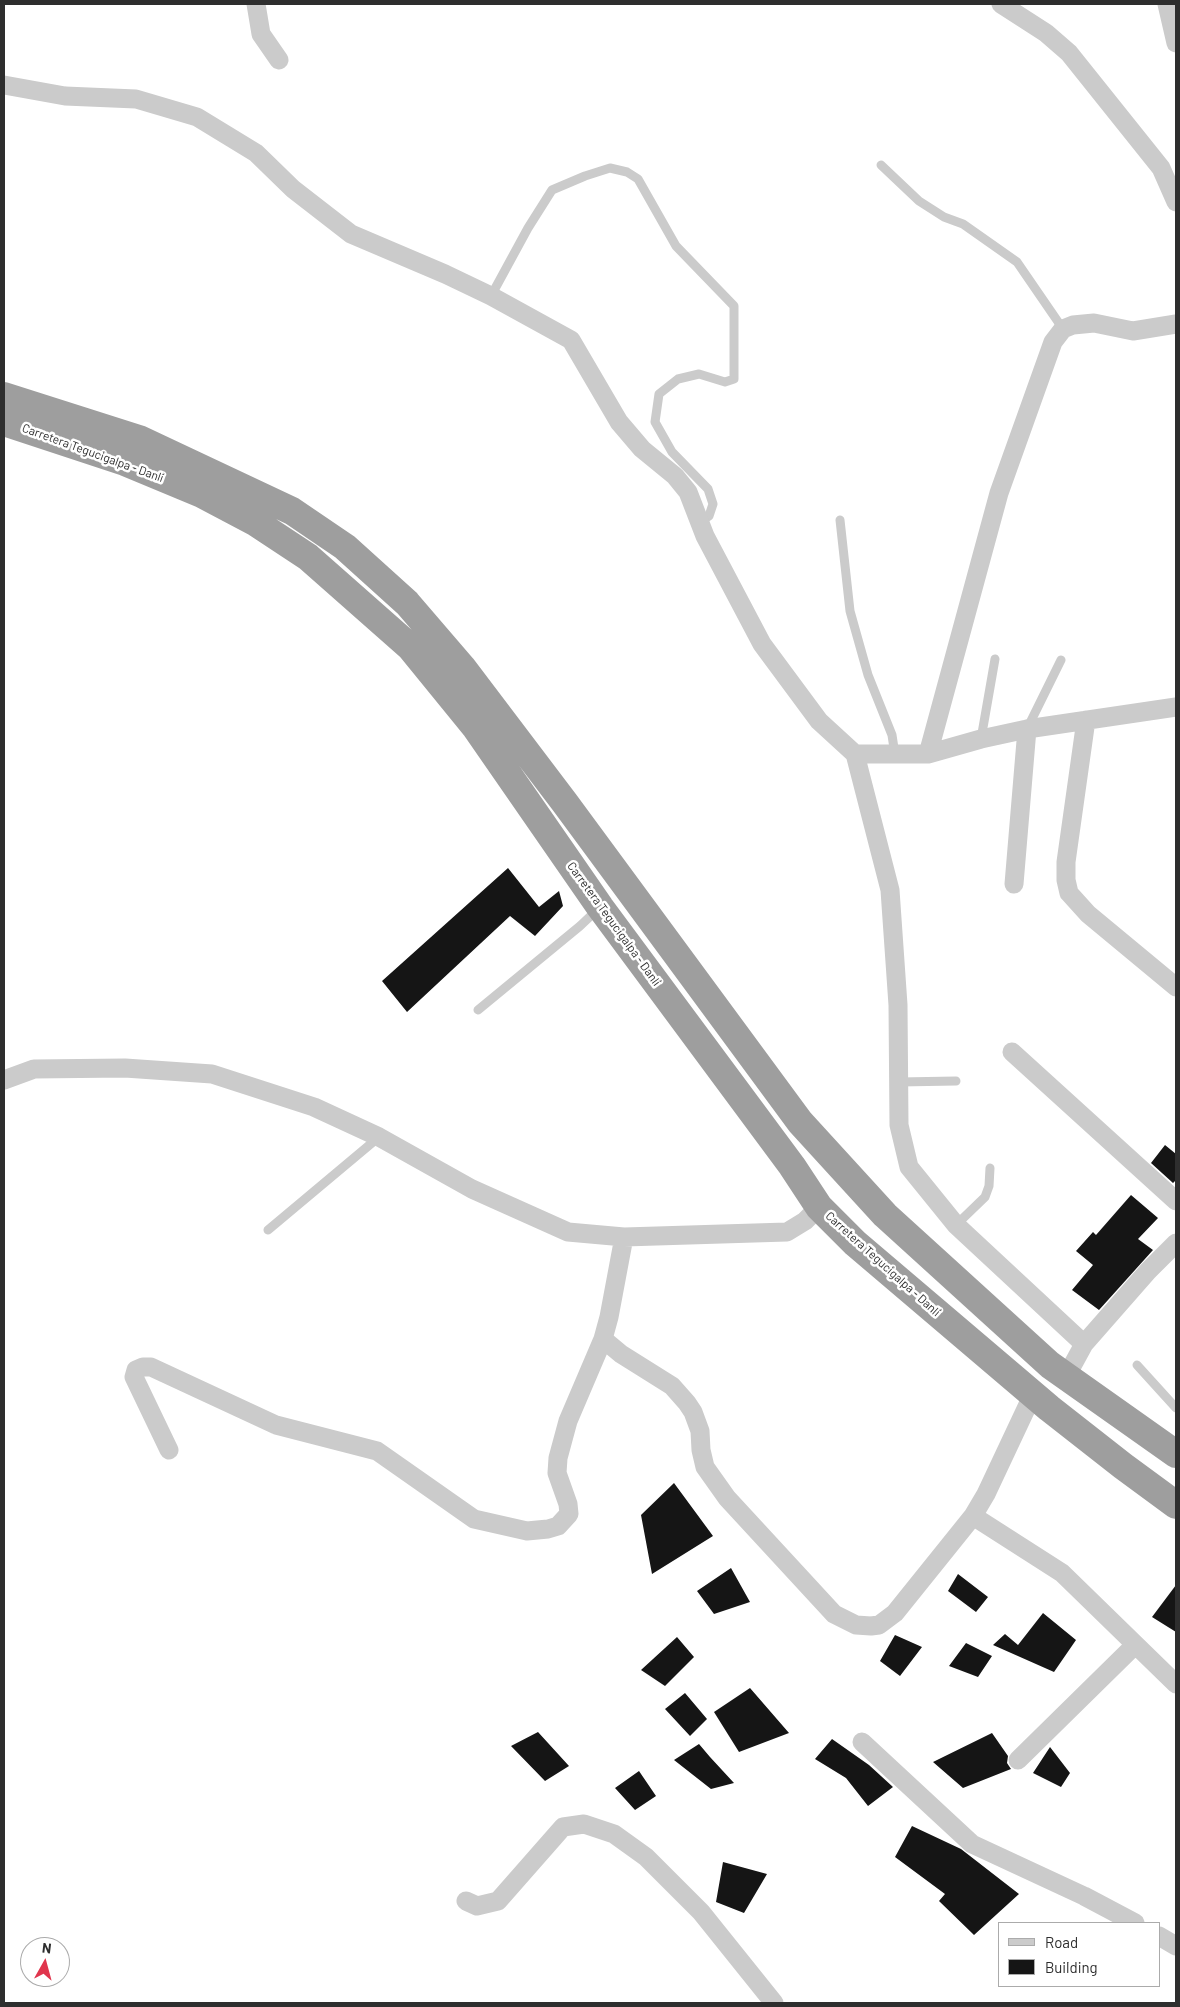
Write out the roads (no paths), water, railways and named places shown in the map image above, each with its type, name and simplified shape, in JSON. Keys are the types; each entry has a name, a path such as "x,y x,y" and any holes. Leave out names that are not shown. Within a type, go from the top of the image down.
{"highway":[{"name":"Carretera Tegucigalpa - Danli","path":"4,396 139,439 292,511 345,547 407,603 468,675 565,803 800,1122 884,1215 1050,1365 1176,1454"},
{"name":"Carretera Tegucigalpa - Danli","path":"4,422 125,462 202,494 255,522 308,557 410,647 476,728 600,907 792,1166 819,1207 855,1243 1033,1394 1123,1466 1165,1485 1176,1505"},
{"path":"819,1207 830,1210 838,1209 844,1205 850,1192 851,1178"},
{"path":"855,1243 855,1227 863,1214 869,1211 884,1215"}],"street":[{"path":"256,4 261,34 278,60"},
{"path":"1001,4 1046,33 1069,53 1161,168 1176,202"},
{"path":"1167,4 1176,43"},
{"path":"4,85 65,96 136,99 197,117 256,153 293,189 351,234 405,256 491,296 571,340 619,422 642,449 675,476 688,492 700,522 762,644 819,721 855,754 890,890 898,1005 900,1125 909,1167 956,1225 1084,1344"},
{"path":"928,754 999,493 1053,342 1063,329 1073,325 1094,323 1133,331 1176,324"},
{"path":"855,754 928,754 981,739 1027,729 1176,707"},
{"path":"1086,720 1066,862 1066,880 1069,893 1088,914 1176,986"},
{"path":"1014,884 1027,729"},
{"path":"1012,1052 1176,1201"},
{"path":"4,1080 34,1069 125,1068 212,1074 314,1106 379,1137 472,1189 568,1232 624,1237 787,1232 805,1221 819,1207"},
{"path":"169,1450 134,1376 136,1370 143,1367 151,1367 276,1425 377,1451 474,1519 527,1531 548,1530 558,1526 569,1514 568,1504 557,1473 558,1458 571,1413 602,1339 609,1317 624,1237"},
{"path":"1066,1377 1084,1344 1148,1270 1176,1243"},
{"path":"602,1339 621,1354 672,1386 693,1412 700,1431 701,1450 705,1467 727,1498 834,1614 856,1625 879,1625 895,1613 973,1516 986,1494 1033,1394"},
{"path":"973,1516 1062,1573 1176,1684"},
{"path":"1018,1760 1135,1645"},
{"path":"862,1742 972,1844 1084,1896 1133,1922"},
{"path":"466,1901 477,1906 498,1901 563,1827 584,1824 614,1834 646,1857 701,1912 774,2003"},
{"path":"1160,1937 1176,1946"}],"lane":[{"path":"881,165 919,201 944,217 963,224 1017,262 1063,329"},
{"path":"491,296 528,228 552,190 610,168 627,172 638,179 676,246 734,306 734,379 726,382 699,374 678,379 659,394 655,422 672,452 708,490 713,504 709,516 700,522"},
{"path":"840,520 850,611 868,675 892,735 895,755"},
{"path":"981,739 995,658"},
{"path":"1027,729 1061,660"},
{"path":"478,1010 580,926 600,907"},
{"path":"899,1082 956,1081"},
{"path":"268,1230 379,1137"},
{"path":"956,1225 985,1197 989,1186 990,1168"},
{"path":"1137,1365 1176,1408"}]}
